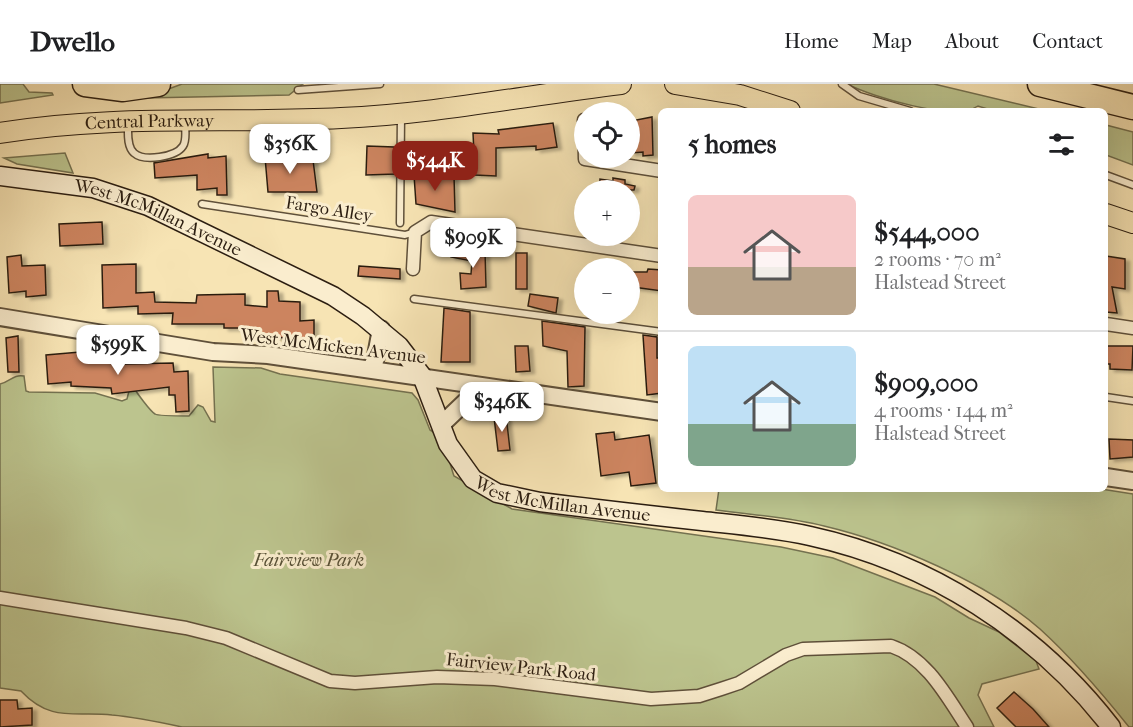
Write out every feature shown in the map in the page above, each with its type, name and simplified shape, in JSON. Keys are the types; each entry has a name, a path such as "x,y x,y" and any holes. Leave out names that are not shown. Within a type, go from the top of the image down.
{"highway":[{"path":"85,84 123,89 158,84"},
{"path":"1040,84 1133,107"}],"main road":[{"name":"Central Parkway","path":"0,133 48,125 128,122 266,122 400,114 621,84"},
{"path":"675,84 740,95 781,108"},
{"name":"West McMillan Avenue","path":"0,176 93,188 148,206 333,296 381,329 399,346 422,376 441,425 461,465 473,479 497,493 540,502 809,536 852,547 925,576 986,610 1064,672 1111,727"},
{"path":"1108,215 1133,223"}],"street":[{"path":"640,168 658,170"},
{"path":"413,269 415,232 431,222 658,255"},
{"name":"West McMicken Avenue","path":"0,317 213,352 268,355 658,411"},
{"path":"1108,324 1133,328"},
{"path":"370,369 375,361 381,329"},
{"path":"441,425 482,386"},
{"path":"1108,477 1133,481"},
{"name":"Fairview Park Road","path":"0,598 186,628 226,638 330,681 355,683 437,677 495,679 651,699 699,696 721,689 739,683 786,655 803,649 891,646 904,650 922,664 967,727"}],"lane":[{"path":"298,90 380,84"},
{"path":"842,84 859,96 900,108"},
{"path":"400,114 400,223"},
{"path":"128,122 129,143 133,152 140,157 178,152 185,144 185,122"},
{"path":"1108,176 1133,184"},
{"name":"Fargo Alley","path":"202,204 405,235 415,232"},
{"path":"414,300 658,331"},
{"path":"1108,397 1133,401"}],"green space":[{"path":"0,84 23,84 29,92 52,93 53,95 0,103"},
{"path":"182,84 303,84 289,95 144,98"},
{"path":"847,84 934,84 1034,108 978,106 926,108 894,101"},
{"path":"1108,126 1133,132 1133,165 1108,156"},
{"path":"65,153 73,173 17,164 4,158"},
{"name":"Fairview Park","path":"213,367 261,368 280,374 412,393 418,400 430,430 443,444 454,476 512,509 781,547 833,558 935,597 969,618 999,632 1036,661 1039,669 982,684 978,695 994,727 182,727 121,716 53,712 32,701 21,691 0,688 0,384 17,376 24,376 26,391 29,392 95,393 122,401 127,399 129,391 134,388 155,414 189,416 198,405 203,407 211,421 215,422"},
{"path":"1108,490 1133,494 1133,727 1129,727 1086,676 1040,629 1019,612 967,580 909,553 851,533 797,520 716,510 719,492 1108,492"}],"building":[{"path":"652,117 653,155 643,156 643,152 640,152 640,119"},
{"path":"553,123 557,147 536,150 536,146 496,148 496,176 475,175 473,133 499,134 498,130"},
{"path":"367,146 394,147 395,174 366,175"},
{"path":"208,154 208,158 226,156 227,195 217,195 217,188 197,190 197,175 155,178 154,163"},
{"path":"290,155 290,163 313,160 317,192 268,192 265,157"},
{"path":"414,175 454,176 455,212 416,204"},
{"path":"102,222 103,244 60,246 59,224"},
{"path":"485,251 486,287 461,289 460,273 471,274 472,261 451,257 452,252"},
{"path":"516,253 527,253 527,289 516,289"},
{"path":"21,255 22,266 45,265 46,295 26,297 26,291 9,293 7,257"},
{"path":"1108,256 1125,259 1125,289 1112,287 1117,313 1108,312"},
{"path":"136,264 136,293 154,292 155,302 196,303 197,295 245,294 245,305 267,307 267,291 278,291 279,301 300,302 300,321 314,320 314,343 288,345 288,338 250,336 250,328 224,328 224,324 172,324 173,313 138,314 138,306 103,308 102,265"},
{"path":"359,266 400,269 400,279 358,276"},
{"path":"648,269 658,270 658,290 640,288 640,272 647,272"},
{"path":"530,294 558,298 556,313 528,306"},
{"path":"444,308 470,312 470,362 441,362"},
{"path":"542,321 585,327 584,386 568,387 567,351 543,346"},
{"path":"643,335 657,337 658,394 647,395"},
{"path":"18,336 19,372 8,372 6,338"},
{"path":"515,346 528,346 530,371 516,372"},
{"path":"1108,346 1133,346 1132,370 1110,369 1110,364 1108,364"},
{"path":"80,352 81,357 122,356 123,364 173,363 174,372 188,371 189,411 176,412 175,395 169,395 169,387 112,394 111,388 71,386 71,382 48,384 46,355"},
{"path":"506,415 510,450 498,451 494,417"},
{"path":"614,432 615,440 649,435 656,483 631,486 629,472 601,476 596,434"},
{"path":"1109,439 1133,440 1133,457 1110,459"},
{"path":"1014,692 1049,727 1016,727 997,708"},
{"path":"0,700 17,700 18,709 32,708 32,725 0,727"}]}
